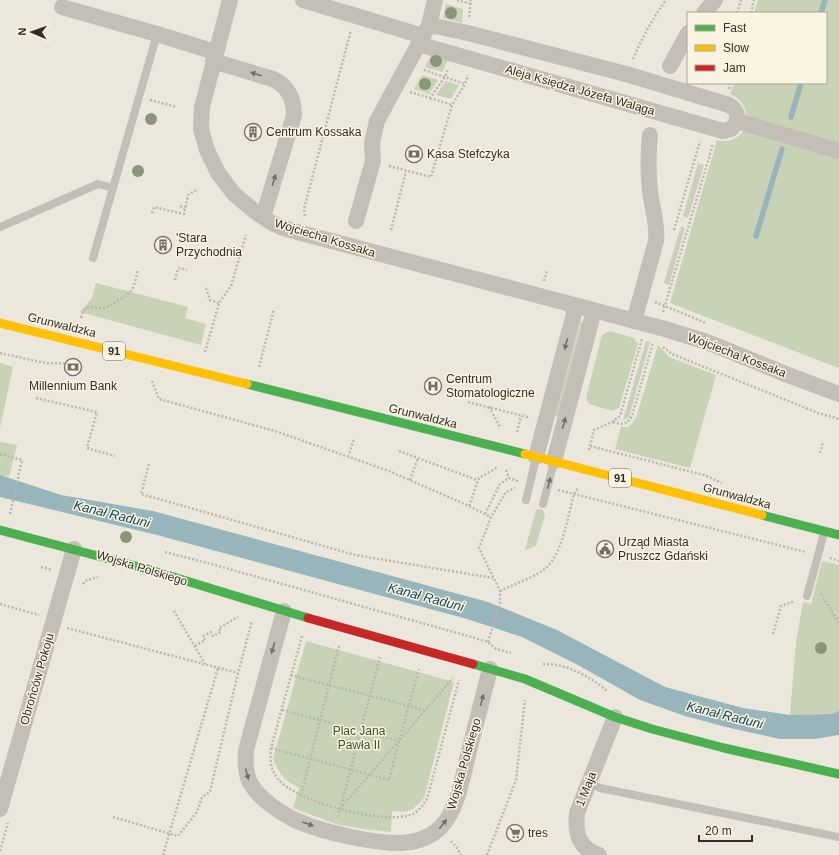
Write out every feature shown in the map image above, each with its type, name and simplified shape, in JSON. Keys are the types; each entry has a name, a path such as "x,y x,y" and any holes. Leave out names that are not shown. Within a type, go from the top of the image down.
{"street":[{"name":"Wojciecha Kossaka","path":"230,0 214,56 201,113 201,129 214,167 225,184 243,203 263,217 283,228 594,311 635,328 707,342 839,394"},
{"name":"Aleja Księdza Józefa Waląga","path":"303,0 423,35 475,35 626,74 724,103 733,107 737,112 737,121 731,129 727,131 717,129 454,55 423,35"},
{"path":"356,221 373,161 372,144 379,116 423,35 435,0"},
{"path":"705,12 715,0"},
{"path":"62,7 157,34 281,83 289,94 293,104 294,115 263,217"},
{"path":"670,66 687,35"},
{"path":"737,121 839,151"},
{"path":"635,328 657,232 650,193 648,170 650,135"},
{"path":"536,457 576,306"},
{"path":"554,461 594,311"},
{"name":"Grunwaldzka","path":"0,323 554,461 839,535"},
{"name":"Wojska Polskiego","path":"0,530 74,548 284,611 525,679 615,716 685,738 839,774"},
{"name":"Obrońców Pokoju","path":"4,815 74,548"},
{"name":"Wojska Polskiego","path":"284,611 246,750 245,763 247,778 254,790 273,807 292,818 334,832 377,842 410,842 428,836 440,828 450,813 459,790 490,669"},
{"name":"1 Maja","path":"599,855 586,848 579,839 576,825 577,813 615,716"}],"lane":[{"path":"93,258 157,34"},
{"path":"0,227 98,184 113,188"},
{"path":"526,500 536,457"},
{"path":"543,504 554,461"},
{"path":"807,596 825,531"},
{"path":"589,782 600,788 839,837"}],"path":[{"path":"457,0 471,4"},
{"path":"626,74 642,40 659,9 666,0"},
{"path":"737,12 741,0"},
{"path":"751,12 754,0"},
{"path":"305,216 304,208 352,27"},
{"path":"430,98 445,77 454,55"},
{"path":"391,230 406,171 431,177 452,105 465,84 474,60"},
{"path":"408,65 465,84"},
{"path":"724,103 730,84"},
{"path":"394,88 452,105"},
{"path":"148,99 177,107"},
{"path":"594,430 612,422 620,424 627,423 632,416 717,129"},
{"path":"152,214 154,207 184,214 188,195 198,189"},
{"path":"180,206 185,208"},
{"path":"205,352 219,303 231,286 246,235"},
{"path":"175,280 180,268 187,270"},
{"path":"81,318 86,309 92,306 101,308 107,307 132,290 138,270"},
{"path":"206,288 210,300 219,303"},
{"path":"654,302 665,306"},
{"path":"259,367 274,309"},
{"path":"635,328 656,333 672,354 818,413 839,419"},
{"path":"0,353 45,364 81,364"},
{"path":"152,379 159,399 275,431 389,471 491,517"},
{"path":"36,398 96,412 87,448 115,456"},
{"path":"468,402 521,416 526,417 532,415"},
{"path":"489,407 502,431"},
{"path":"516,434 521,416"},
{"path":"348,457 354,439"},
{"path":"820,453 823,442"},
{"path":"399,451 477,480"},
{"path":"0,454 22,460 12,506"},
{"path":"410,480 418,458"},
{"path":"149,464 141,494 355,555 493,578"},
{"path":"157,550 227,568 488,642 500,603 500,591 479,548 491,517 506,492 514,489 520,481 509,478 504,468 497,467 477,480 469,506"},
{"path":"485,514 500,484 509,478"},
{"path":"500,591 540,572 547,568 551,563 558,553 574,494 839,561"},
{"path":"5,511 10,512"},
{"path":"81,586 85,581 91,578 101,577"},
{"path":"812,580 839,623"},
{"path":"773,634 781,606 807,596"},
{"path":"0,604 42,615"},
{"path":"174,610 205,664"},
{"path":"195,646 205,640 203,636 211,632 213,636 221,632 219,628 240,616"},
{"path":"113,817 178,836 197,812 202,797 210,792 238,674 253,619"},
{"path":"65,627 238,674"},
{"path":"303,634 271,748 270,760 272,769 278,780 289,789 314,801 340,809 379,816 400,817 412,814 420,809 427,799 459,680"},
{"path":"301,795 339,645"},
{"path":"334,832 380,657"},
{"path":"538,665 550,664 563,666 599,684 608,692"},
{"path":"163,855 218,668"},
{"path":"271,748 389,780 419,668"},
{"path":"340,809 457,672"},
{"path":"291,675 424,710"},
{"path":"487,855 516,780 525,697"},
{"path":"282,710 399,740"},
{"path":"0,851 4,815"}],"green space":[{"path":"758,0 839,0 839,368 670,303 717,140 728,141 736,138 746,125 747,116 745,108 739,100 730,94 734,84 827,84 827,12 754,12"},
{"path":"446,4 463,9 462,23 443,18"},
{"path":"432,53 449,58 442,72 425,67"},
{"path":"422,75 438,80 429,94 414,89"},
{"path":"446,81 459,85 451,99 436,95"},
{"path":"698,163 704,165 688,218 683,216"},
{"path":"681,226 685,228 669,285 664,283"},
{"path":"96,283 188,307 185,318 206,324 201,345 80,312 92,298"},
{"path":"581,321 583,322 558,417 555,416"},
{"path":"610,331 634,338 638,344 619,408 612,411 589,404 586,398 602,335"},
{"path":"646,341 650,342 629,417 623,420"},
{"path":"658,345 669,357 716,375 690,468 615,449 621,427 629,427 636,418"},
{"path":"0,363 13,367 0,428"},
{"path":"0,442 17,445 9,477 0,475"},
{"path":"536,510 543,510 545,515 536,546 525,550"},
{"path":"822,561 839,565 839,711 831,714 790,715 796,642 803,602 811,604"},
{"name":"Plac Jana Pawła II","path":"306,641 454,682 424,798 410,810 403,812 392,811 391,832 336,824 293,808 299,788 283,776 273,759"}],"water":[{"name":"Kanał Raduni","path":"0,475 61,495 153,511 488,602 557,630 665,687 743,708 790,715 831,714 839,711 839,735 814,739 780,739 685,716 640,700 578,665 522,637 467,619 157,535 0,497"}],"waterway":[{"path":"821,12 825,0"},
{"path":"791,117 801,84"},
{"path":"756,236 782,149"}],"traffic: fast":[{"path":"247,384 525,454"},
{"path":"762,515 839,535"},
{"path":"0,530 147,569 308,618"},
{"path":"473,664 525,679 615,717 652,729 724,748 839,774"}],"traffic: slow":[{"path":"0,323 247,384"},
{"path":"525,454 762,515"}],"traffic: jam":[{"path":"308,618 473,664"}],"place":[{"name":"Centrum Kossaka","path":"253,132"},
{"name":"Kasa Stefczyka","path":"414,154"},
{"name":"'Stara Przychodnia","path":"163,245"},
{"name":"Millennium Bank","path":"73,367"},
{"name":"Centrum Stomatologiczne","path":"433,386"},
{"name":"Urząd Miasta Pruszcz Gdański","path":"605,549"},
{"name":"tres","path":"515,833"}]}
